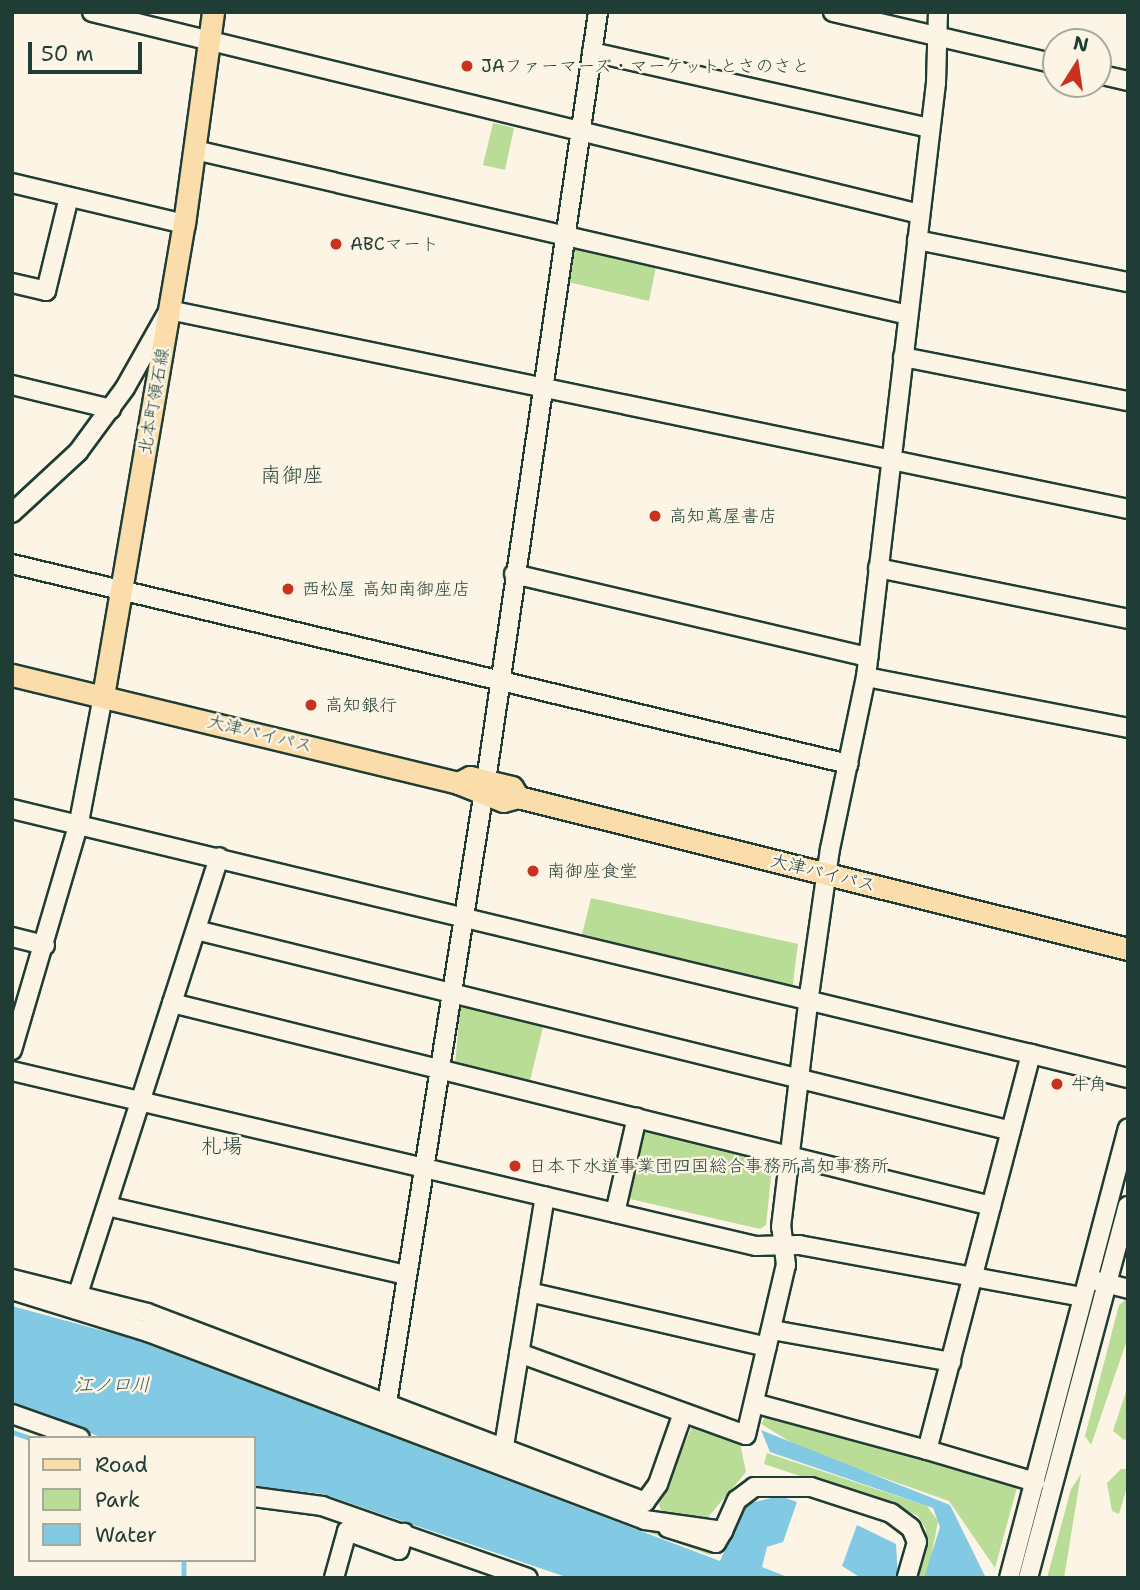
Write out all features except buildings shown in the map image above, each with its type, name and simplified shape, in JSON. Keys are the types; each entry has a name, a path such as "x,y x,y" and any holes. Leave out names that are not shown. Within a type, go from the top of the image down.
{"main road":[{"name":"北本町領石線","path":"103,696 184,224 212,12"},
{"path":"12,675 103,696"},
{"name":"大津バイパス","path":"103,696 458,783 470,777 484,789 512,788 518,797 1128,949"}],"street":[{"path":"92,12 579,135 920,214"},
{"path":"387,1403 484,789 598,12"},
{"path":"833,12 1042,61"},
{"path":"519,1353 746,1435 786,1265 783,1246 788,1154 826,874 866,677 930,128 938,12"},
{"path":"592,52 930,128"},
{"path":"195,150 908,315"},
{"path":"12,183 184,224"},
{"path":"12,283 46,291 69,197"},
{"path":"917,240 1128,282"},
{"path":"16,505 111,409 169,310 542,390 1128,509"},
{"path":"903,357 1128,401"},
{"path":"12,385 111,409"},
{"path":"12,564 848,764"},
{"path":"878,568 1128,619"},
{"path":"514,574 867,657"},
{"path":"866,677 1128,728"},
{"path":"12,1050 79,822 103,696"},
{"path":"12,809 79,822 1128,1078"},
{"path":"78,1294 219,857"},
{"path":"196,930 1011,1131"},
{"path":"12,937 45,944"},
{"path":"172,1003 991,1206"},
{"path":"927,1450 1031,1054"},
{"path":"12,1071 425,1166 615,1213 783,1246 1082,1297"},
{"path":"615,1213 637,1117"},
{"path":"1009,1578 1128,1129"},
{"path":"504,1446 545,1196"},
{"path":"107,1206 407,1275"},
{"path":"1028,1578 1128,1206"},
{"path":"1087,1278 1128,1289"},
{"path":"12,1279 147,1313 504,1446 645,1502 658,1484 683,1413"},
{"path":"12,1290 148,1332 645,1520 723,1531 737,1500 754,1487 811,1487 891,1513 911,1528 917,1542 908,1578"},
{"path":"529,1292 770,1338 951,1362"},
{"path":"754,1404 1035,1482"},
{"path":"12,1414 74,1436"},
{"path":"256,1497 296,1499 404,1533 528,1578"},
{"path":"334,1578 347,1531 399,1550 404,1533"}],"green space":[{"path":"493,123 514,128 505,170 483,165"},
{"path":"575,241 657,262 649,301 568,282"},
{"path":"591,898 798,944 792,990 581,939"},
{"path":"466,1004 544,1023 529,1085 455,1066 460,1007"},
{"path":"646,1127 773,1158 766,1225 760,1229 626,1198"},
{"path":"1128,1298 1128,1337 1091,1445 1085,1436 1119,1305"},
{"path":"35,1305 67,1311 712,1549 710,1555"},
{"path":"1128,1386 1128,1438 1124,1440 1113,1431"},
{"path":"767,1415 1018,1484 995,1568 949,1501 802,1449 761,1424"},
{"path":"693,1424 740,1443 746,1472 704,1522 661,1511 659,1504"},
{"path":"767,1453 927,1506 938,1521 927,1578 916,1578 926,1529 917,1515 764,1464"},
{"path":"1121,1469 1128,1469 1128,1484 1119,1514 1112,1511 1107,1483"},
{"path":"1081,1474 1064,1578 1047,1578 1071,1489"}],"water":[{"name":"江ノ口川","path":"12,1306 133,1339 720,1561 746,1504 780,1496 797,1502 783,1542 767,1547 762,1567 790,1578 569,1578 323,1494 256,1486 256,1436 98,1436 12,1403"},
{"path":"761,1430 950,1505 986,1578 924,1578 940,1527 933,1508 770,1452"},
{"path":"857,1525 896,1544 898,1578 861,1578 842,1566"}],"waterway":[{"path":"12,1432 28,1437"},
{"path":"184,1562 184,1578"}],"place":[{"name":"JAファーマーズ・マーケットとさのさと","path":"467,66"},
{"name":"ABCマート","path":"336,244"},
{"name":"高知蔦屋書店","path":"655,516"},
{"name":"西松屋 高知南御座店","path":"288,589"},
{"name":"高知銀行","path":"311,705"},
{"name":"南御座食堂","path":"533,871"},
{"name":"牛角","path":"1057,1084"},
{"name":"日本下水道事業団四国総合事務所高知事務所","path":"515,1166"}],"district":[{"name":"南御座","path":"292,475"},
{"name":"札場","path":"222,1146"}]}
